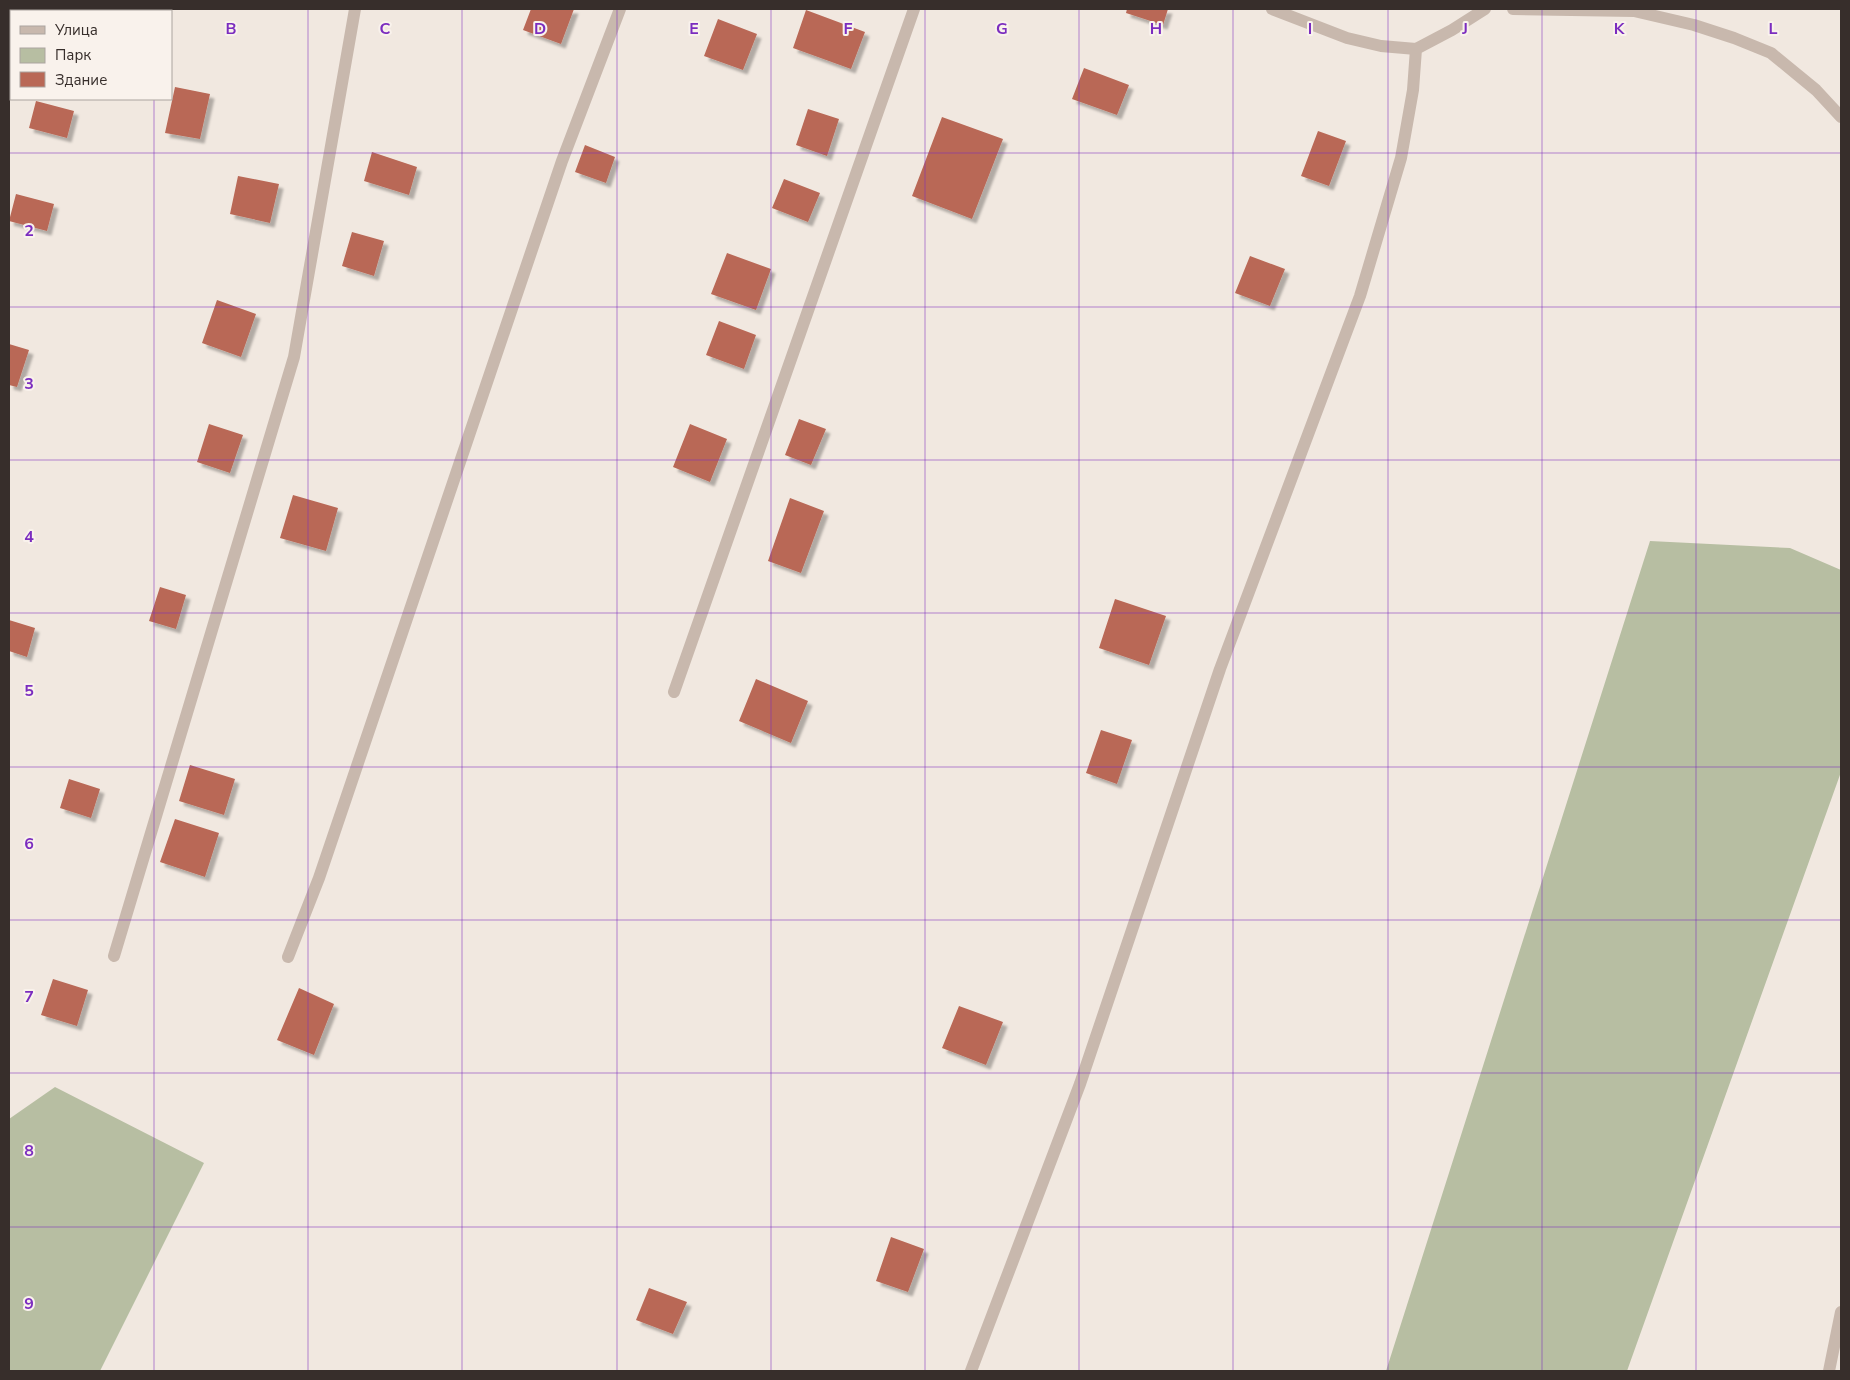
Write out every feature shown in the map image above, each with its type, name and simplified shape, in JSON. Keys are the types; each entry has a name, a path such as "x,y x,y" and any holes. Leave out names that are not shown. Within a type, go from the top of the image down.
{"street":[{"path":"114,956 294,357 355,9"},
{"path":"288,957 319,878 562,161 620,9"},
{"path":"674,692 914,9"},
{"path":"1272,9 1347,38 1380,46 1416,49 1452,30 1485,9"},
{"path":"1513,9 1634,11 1694,25 1734,38 1771,53 1816,90 1841,117"},
{"path":"971,1371 1080,1084 1220,669 1360,296 1401,158 1413,90 1416,49"},
{"path":"1829,1371 1841,1312"}],"green space":[{"path":"1650,541 1790,548 1841,570 1841,772 1627,1371 1386,1371"},
{"path":"55,1087 204,1163 100,1371 9,1371 9,1119"}],"building":[{"path":"531,9 574,9 561,44 523,30"},
{"path":"1127,9 1168,9 1163,25 1126,13"},
{"path":"806,10 865,32 851,69 793,48"},
{"path":"718,19 757,34 743,70 704,56"},
{"path":"1084,68 1129,85 1117,115 1072,99"},
{"path":"175,87 210,94 200,139 165,133"},
{"path":"36,101 74,111 67,138 29,128"},
{"path":"808,109 839,119 827,156 796,145"},
{"path":"942,117 1003,139 972,219 912,196"},
{"path":"1318,131 1346,141 1329,186 1301,176"},
{"path":"585,145 615,157 606,183 575,172"},
{"path":"372,152 417,167 409,195 364,181"},
{"path":"238,176 279,184 270,223 230,214"},
{"path":"784,179 820,193 808,222 772,208"},
{"path":"16,194 54,204 47,231 9,221"},
{"path":"352,232 384,241 374,276 342,266"},
{"path":"727,253 771,269 756,310 711,294"},
{"path":"1250,256 1285,269 1270,306 1235,293"},
{"path":"217,300 256,314 241,357 202,343"},
{"path":"719,321 756,335 744,369 706,355"},
{"path":"9,344 29,350 17,387 9,385"},
{"path":"799,419 826,429 811,465 785,455"},
{"path":"209,424 243,435 230,473 197,462"},
{"path":"690,424 727,439 710,482 673,467"},
{"path":"293,495 338,508 326,551 280,538"},
{"path":"790,498 824,511 801,573 768,561"},
{"path":"160,587 186,595 176,629 149,621"},
{"path":"1115,599 1166,616 1149,665 1099,648"},
{"path":"9,620 35,628 27,657 9,651"},
{"path":"756,679 808,701 791,743 739,721"},
{"path":"1101,730 1132,740 1117,784 1086,773"},
{"path":"190,765 235,779 224,815 179,801"},
{"path":"69,779 100,789 91,818 60,808"},
{"path":"175,819 219,833 205,877 160,862"},
{"path":"53,979 88,990 77,1026 41,1015"},
{"path":"299,988 334,1004 314,1055 277,1040"},
{"path":"959,1006 1003,1022 986,1065 942,1048"},
{"path":"891,1237 924,1249 908,1292 876,1281"},
{"path":"649,1288 687,1302 673,1334 636,1320"}]}
